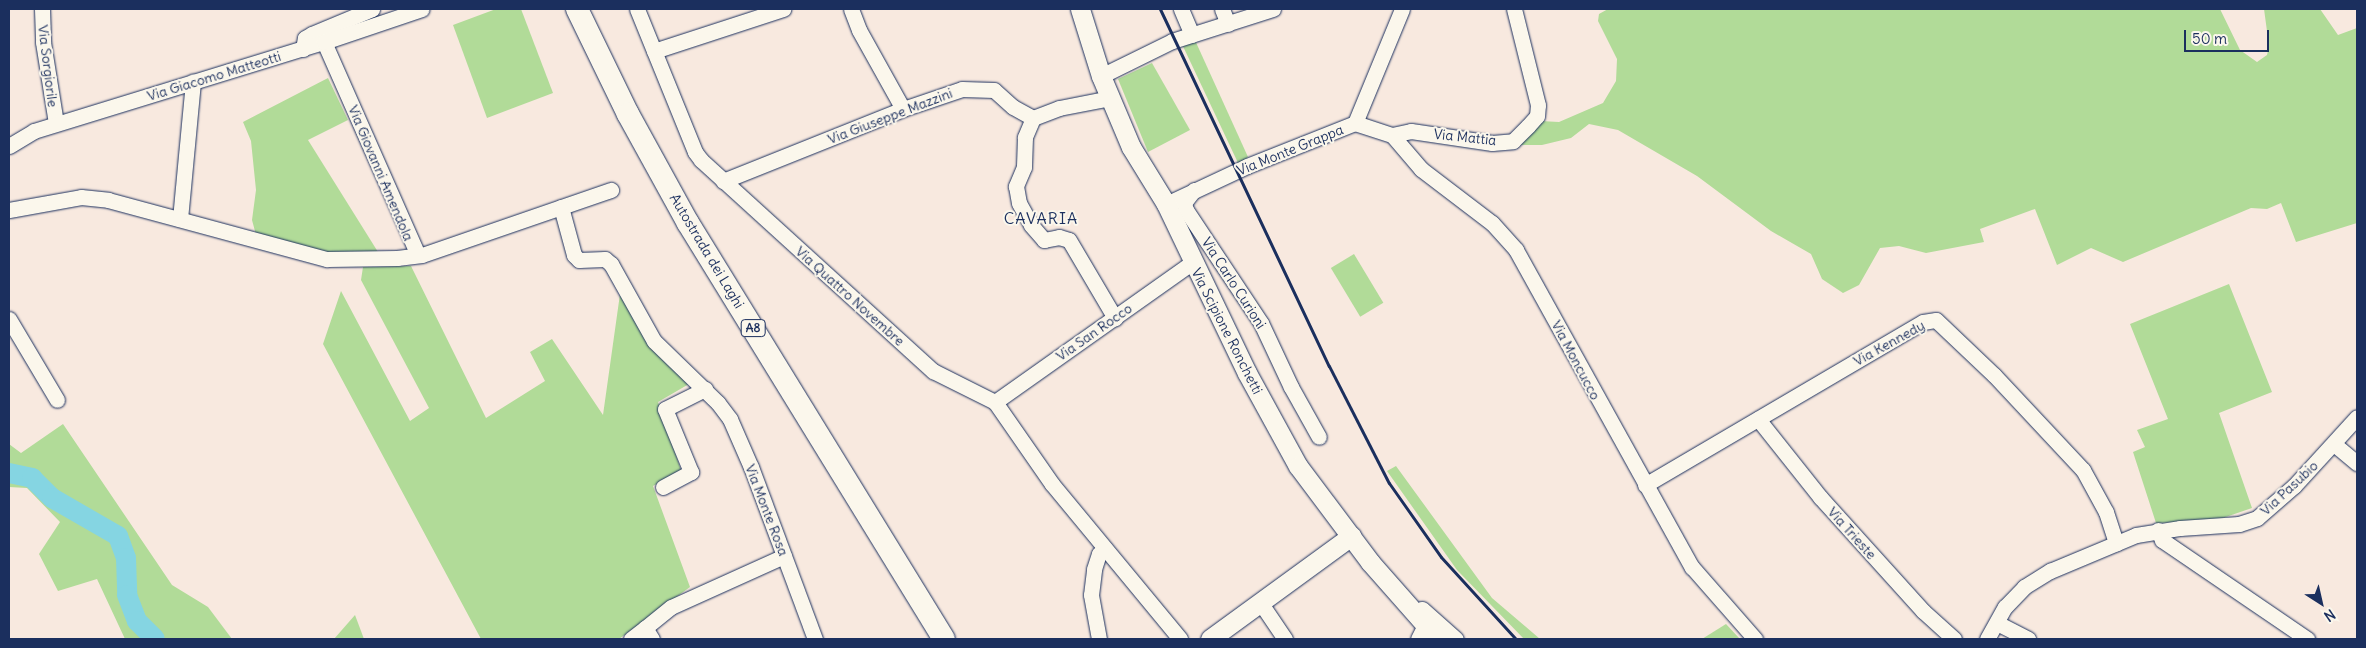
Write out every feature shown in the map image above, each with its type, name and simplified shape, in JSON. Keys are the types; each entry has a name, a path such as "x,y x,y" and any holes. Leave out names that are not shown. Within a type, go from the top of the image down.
{"highway":[{"name":"Autostrada dei Laghi","path":"561,9 616,122 675,228 927,639"},
{"name":"Autostrada dei Laghi","path":"577,9 628,114 688,223 944,639"}],"main road":[{"name":"Via Scipione Ronchetti","path":"1080,9 1101,76 1137,158 1166,204 1247,373 1298,466 1419,625 1438,639"},
{"path":"1210,639 1351,536"}],"street":[{"name":"Via Sorgiorile","path":"42,9 43,42 56,124"},
{"path":"303,49 305,38 372,9"},
{"name":"Via Giacomo Matteotti","path":"9,146 34,130 303,49 422,9"},
{"name":"Via Quattro Novembre","path":"636,9 694,152 723,181 933,371 995,402 1052,484 1180,639"},
{"path":"654,51 783,9"},
{"path":"851,9 859,30 903,108"},
{"path":"1181,9 1192,35"},
{"path":"1222,9 1228,24"},
{"path":"1101,76 1172,41 1272,9"},
{"name":"Via Monte Grappa","path":"1166,204 1197,188 1318,136 1355,123 1402,9"},
{"name":"Via Mattia","path":"1392,135 1411,132 1492,142 1514,141 1537,116 1538,105 1514,9"},
{"name":"Via Giovanni Amendola","path":"324,42 417,253 611,190"},
{"path":"180,219 193,82"},
{"name":"Via Giuseppe Mazzini","path":"723,181 903,108 962,89 988,89 1000,93 1013,107 1033,118"},
{"path":"1111,98 1059,108 1033,118 1025,137 1024,167 1016,186 1016,195 1044,240 1059,237 1069,240 1115,318"},
{"path":"1355,123 1392,135"},
{"name":"Via Moncucco","path":"1392,135 1421,169 1492,223 1516,250 1692,567 1755,639"},
{"name":"Via Carlo Curioni","path":"1197,188 1187,197 1184,203 1186,210 1261,323 1291,387 1319,437"},
{"path":"9,210 81,197 120,202 327,259 397,258 417,253"},
{"name":"Via Monte Rosa","path":"561,207 574,254 579,260 605,259 611,264 654,341 718,403 738,436 815,639"},
{"name":"Via San Rocco","path":"995,402 1193,262"},
{"path":"9,319 57,400"},
{"name":"Via Kennedy","path":"1645,485 1923,322 1936,320 1994,375 2083,470 2106,512 2116,543"},
{"path":"663,487 691,472 665,409 705,389"},
{"name":"Via Pasubio","path":"1987,639 1997,622 2024,586 2050,571 2116,543 2158,530 2239,524 2258,518 2334,444 2357,417"},
{"name":"Via Trieste","path":"1758,419 1820,497 1924,611 1954,639"},
{"path":"2334,444 2357,463"},
{"path":"2158,530 2162,540 2307,639"},
{"path":"1099,639 1091,595 1094,569 1099,554 1105,549"},
{"path":"631,639 649,634 671,607 784,556"},
{"path":"1260,602 1285,639"},
{"path":"1419,625 1422,609 1456,639"},
{"path":"1997,622 2028,639"}],"green space":[{"path":"496,9 521,9 553,93 487,118 453,25"},
{"path":"1608,9 2220,9 2240,50 2257,62 2267,55 2269,46 2264,9 2320,9 2338,35 2357,28 2357,223 2296,242 2281,203 2267,209 2251,208 2123,262 2091,248 2057,265 2035,209 1980,229 1984,242 1926,253 1899,246 1880,248 1859,285 1843,293 1822,279 1811,254 1771,231 1697,176 1618,130 1589,124 1571,138 1542,145 1517,145 1540,121 1559,122 1603,103 1616,81 1617,59 1598,21 1599,14"},
{"path":"1194,38 1248,157 1239,165 1181,42"},
{"path":"1152,63 1190,130 1148,152 1118,79"},
{"path":"328,78 348,120 308,140 378,252 327,255 256,235 252,220 256,190 251,141 243,122"},
{"path":"1354,254 1383,303 1360,317 1331,268"},
{"path":"411,266 486,418 545,381 530,352 552,339 603,415 620,294 689,384 658,402 681,470 653,486 690,587 619,639 481,639 323,344 341,291 410,421 429,408 361,280 363,267"},
{"path":"2229,284 2272,392 2219,413 2252,508 2214,521 2156,523 2133,452 2145,447 2137,430 2168,419 2130,324"},
{"path":"63,424 172,585 208,607 232,639 125,639 97,579 58,591 39,554 60,522 27,488 9,487 9,444 21,453"},
{"path":"1396,466 1492,598 1540,639 1524,639 1457,570 1387,471"},
{"path":"355,615 364,639 334,639"},
{"path":"1726,624 1740,639 1702,639"}],"waterway":[{"path":"9,473 32,478 52,498 118,536 126,558 127,595 137,621 155,639"}],"railway":[{"path":"1160,9 1329,366 1389,483 1441,557 1516,639"}],"district":[{"name":"CAVARIA","path":"1041,218"}]}
